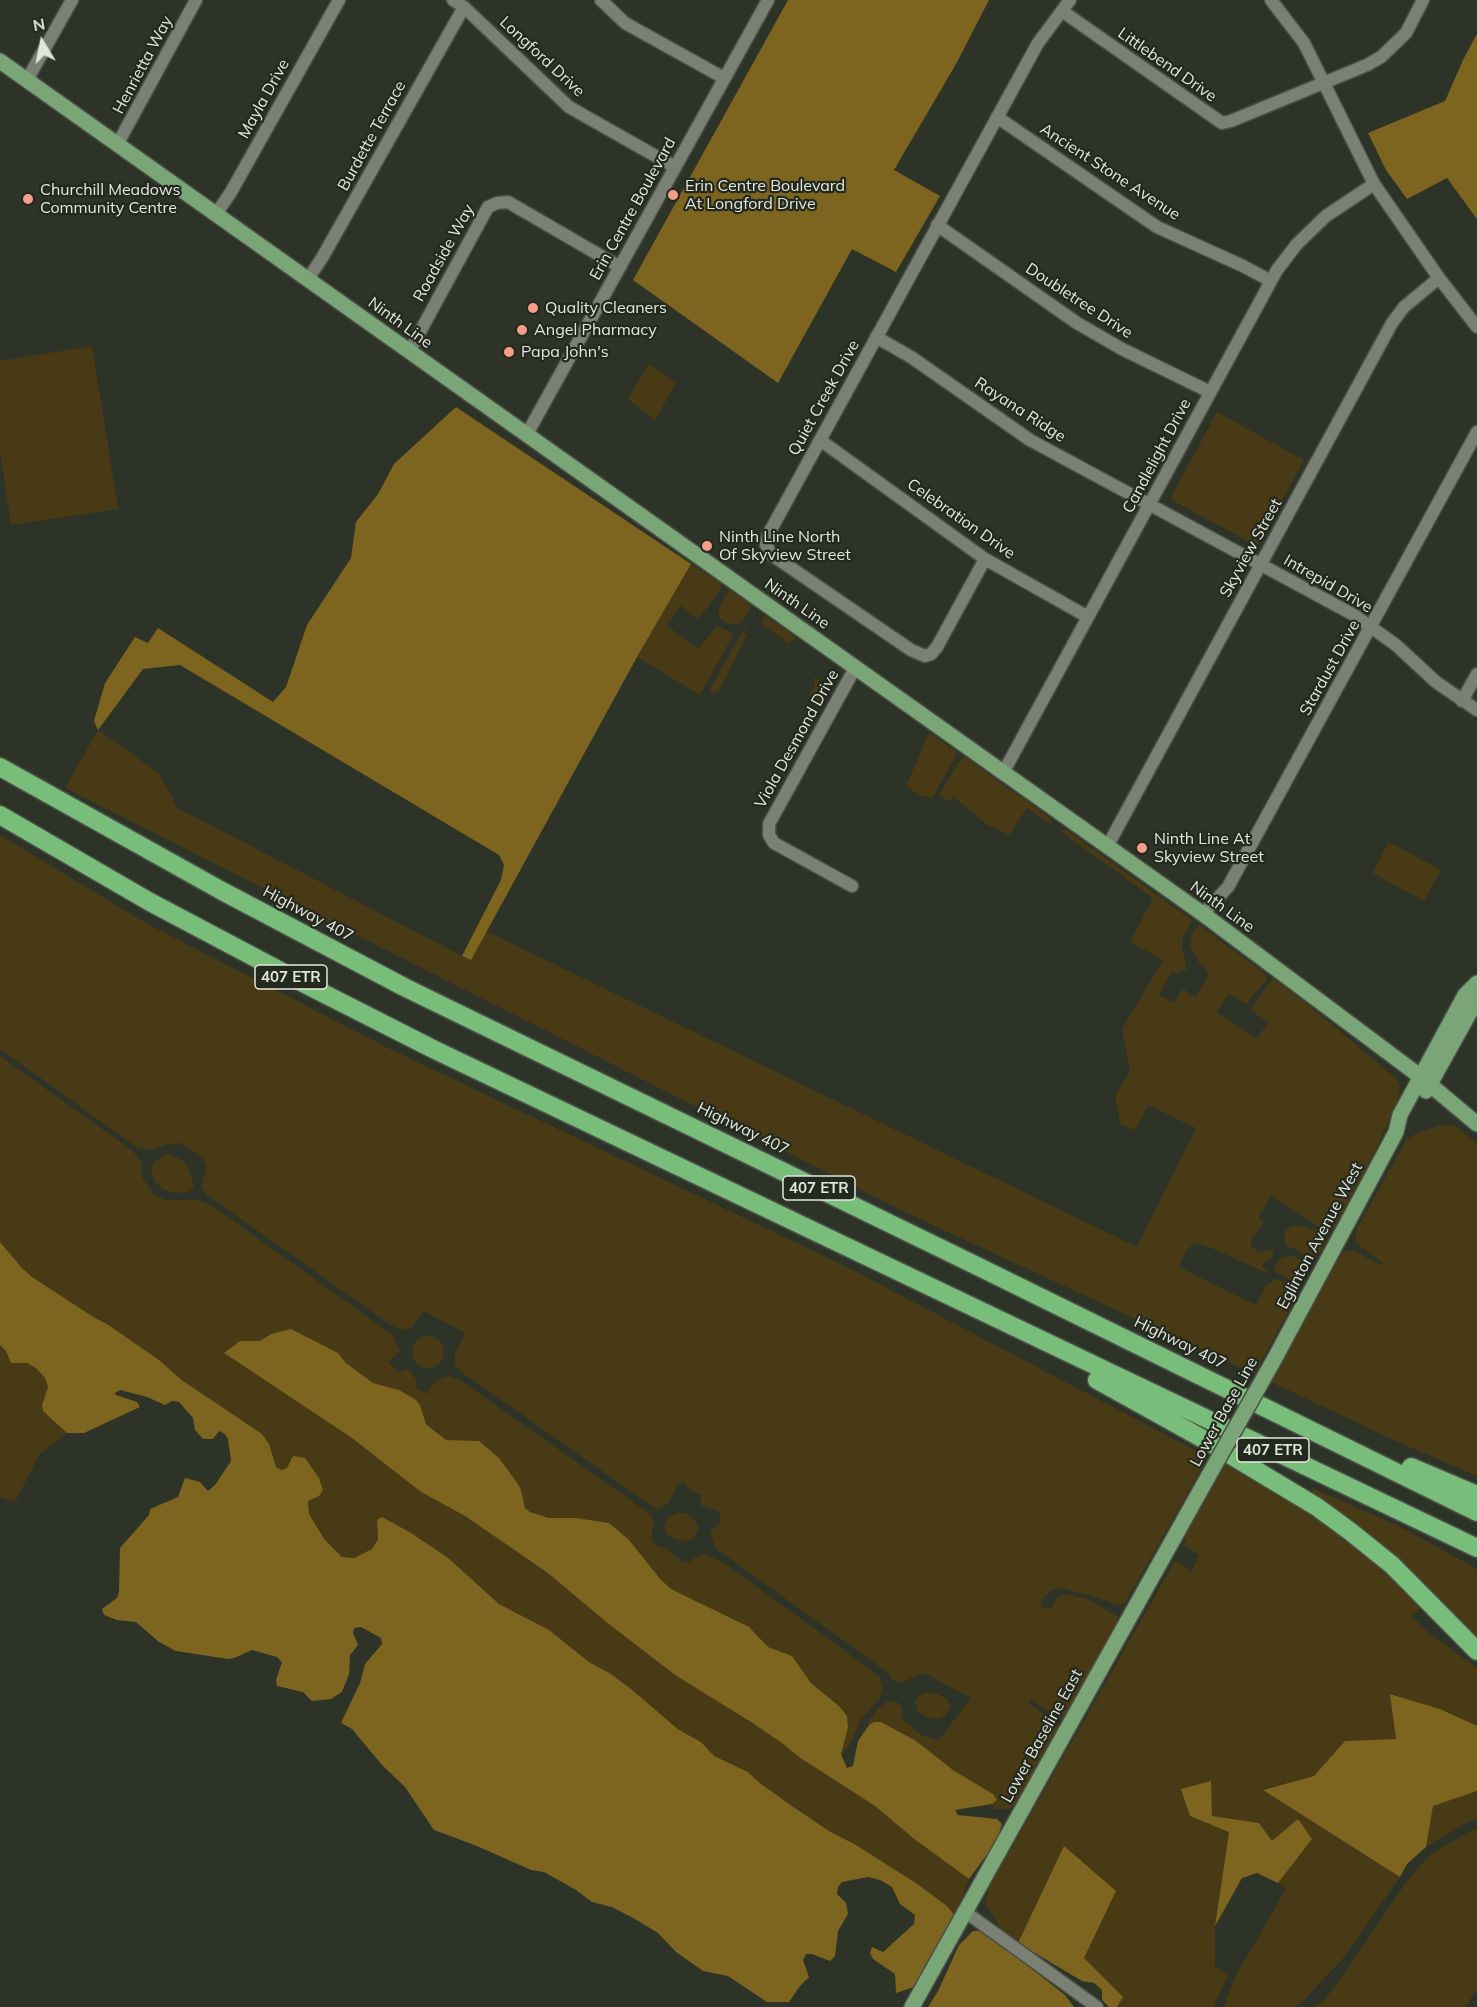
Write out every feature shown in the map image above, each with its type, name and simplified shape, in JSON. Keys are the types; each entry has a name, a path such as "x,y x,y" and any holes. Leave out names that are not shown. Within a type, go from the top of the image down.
{"highway":[{"name":"Highway 407","path":"0,767 222,891 406,988 1477,1512"},
{"name":"407 ETR","path":"0,815 150,902 303,983 445,1054 1477,1548"},
{"path":"1069,1354 1095,1378 1274,1480 1326,1513 1392,1565 1477,1651"},
{"path":"1230,1390 1477,1495"}],"main road":[{"name":"Ninth Line","path":"0,61 1203,914 1426,1081 1477,1124"},
{"name":"Eglinton Avenue West","path":"1275,1358 1396,1132 1400,1115 1426,1081 1465,995 1477,985"},
{"name":"Lower Base Line","path":"1204,1484 1275,1358"},
{"name":"Lower Baseline East","path":"912,2007 1204,1484"}],"street":[{"path":"27,80 72,0"},
{"name":"Henrietta Way","path":"117,145 196,0"},
{"name":"Mayla Drive","path":"216,214 231,192 339,0"},
{"path":"601,0 625,23 724,78"},
{"name":"Erin Centre Boulevard","path":"527,434 768,0"},
{"name":"Quiet Creek Drive","path":"985,559 937,647 931,654 925,656 911,650 772,555 766,545 768,535 1038,43 1070,0"},
{"path":"1271,0 1304,43 1374,184 1439,278 1477,327"},
{"path":"1324,83 1381,57 1406,33 1423,0"},
{"name":"Longford Drive","path":"458,4 569,107 675,167"},
{"name":"Burdette Terrace","path":"308,279 322,258 458,4"},
{"name":"Littlebend Drive","path":"1062,11 1222,123 1324,83"},
{"name":"Ancient Stone Avenue","path":"998,117 1157,226 1271,281"},
{"name":"Candlelight Drive","path":"1003,773 1283,261 1326,216 1374,184"},
{"name":"Roadside Way","path":"409,352 488,207 497,203 508,202 620,267"},
{"name":"Doubletree Drive","path":"937,225 1077,323 1122,349 1210,392"},
{"name":"Skyview Street","path":"1107,846 1392,323 1404,307 1439,278"},
{"name":"Rayana Ridge","path":"876,337 911,357 1030,440 1150,504"},
{"name":"Stardust Drive","path":"1203,914 1228,887 1477,432"},
{"name":"Celebration Drive","path":"820,440 985,559 1088,617"},
{"name":"Intrepid Drive","path":"1150,504 1354,615 1396,645 1436,682 1477,710"},
{"name":"Viola Desmond Drive","path":"852,886 774,843 769,834 769,824 855,668"},
{"path":"1462,701 1477,674"},
{"path":"964,1911 1097,2007"}],"shaded area":[{"path":"788,0 989,0 956,64 894,170 940,196 896,272 852,249 778,383 633,280"},
{"path":"1477,34 1477,219 1447,178 1407,199 1386,170 1368,133 1445,101"},
{"path":"92,346 118,509 11,525 0,453 0,361"},
{"path":"649,364 676,383 655,420 628,399"},
{"path":"456,407 691,564 637,657 471,960 462,956 501,880 504,865 499,855 180,665 143,669 98,730 94,721 105,683 135,637 148,643 158,628 273,702 286,687 307,625 351,558 356,522 378,494 394,464"},
{"path":"1217,412 1304,460 1257,546 1170,499"},
{"path":"691,564 720,583 721,588 699,619 681,606 666,625 698,649 717,626 733,635 700,695 637,657"},
{"path":"730,590 750,607 744,619 732,625 719,617 719,610 725,595"},
{"path":"764,617 796,638 789,643 763,625 761,622"},
{"path":"746,625 744,634 747,635 719,691 711,693 710,689"},
{"path":"816,678 827,690 822,700 814,703 809,701 815,686 813,679"},
{"path":"98,730 159,773 178,808 462,956 471,960 486,931 1137,1247 1196,1128 1148,1105 1135,1130 1120,1124 1115,1095 1130,1072 1122,1029 1163,960 1130,942 1153,898 1060,831 1065,829 1192,920 1183,938 1182,948 1187,971 1180,971 1178,974 1173,971 1159,995 1174,1003 1183,989 1196,997 1209,973 1198,961 1190,946 1193,932 1199,925 1266,974 1267,979 1246,1004 1229,993 1217,1012 1257,1039 1268,1022 1250,1010 1273,978 1398,1081 1400,1088 1397,1103 1372,1157 1333,1230 1315,1225 1272,1196 1258,1217 1264,1222 1251,1240 1252,1247 1259,1252 1274,1249 1271,1259 1263,1263 1262,1267 1268,1270 1267,1273 1207,1246 1196,1243 1187,1249 1179,1267 1256,1305 1266,1286 1275,1279 1285,1282 1295,1291 1296,1298 1254,1374 909,1214 65,788"},
{"path":"929,733 956,751 956,756 932,798 919,795 906,786"},
{"path":"965,757 1051,819 1052,825 1027,808 1009,835 986,824 953,796 949,802 939,795 958,763"},
{"path":"0,835 144,922 388,1048 847,1267 1208,1457 1125,1603 1117,1604 1063,1588 1050,1591 1041,1600 1042,1607 1051,1609 1063,1594 1087,1599 1117,1616 1118,1623 1065,1719 1029,1699 1029,1703 1060,1727 1017,1804 1009,1809 994,1809 992,1804 997,1800 993,1794 874,1722 869,1725 869,1720 878,1708 888,1701 897,1702 903,1713 901,1718 921,1735 938,1741 971,1698 924,1673 900,1683 892,1679 890,1674 715,1548 710,1531 719,1525 721,1516 717,1510 700,1505 701,1495 693,1492 684,1483 678,1485 668,1503 659,1509 649,1504 460,1371 455,1364 455,1354 465,1333 424,1311 412,1327 402,1330 392,1326 207,1195 201,1187 207,1167 204,1160 195,1152 181,1143 168,1144 155,1149 139,1149 0,1049"},
{"path":"1389,842 1441,870 1424,901 1372,873"},
{"path":"0,1056 133,1151 141,1162 143,1179 155,1196 166,1200 196,1200 211,1205 393,1335 400,1351 388,1363 399,1372 408,1369 416,1379 417,1388 427,1394 431,1386 441,1378 449,1376 463,1382 649,1513 654,1520 651,1540 656,1546 667,1549 683,1562 689,1562 701,1554 721,1561 880,1678 883,1688 880,1698 861,1720 848,1748 841,1754 848,1729 839,1706 811,1683 792,1657 768,1647 749,1627 671,1589 576,1518 549,1518 525,1508 518,1484 499,1458 480,1442 446,1440 426,1423 420,1405 399,1390 373,1383 346,1363 338,1353 271,1334 260,1341 240,1341 225,1354 352,1438 421,1492 465,1516 548,1573 675,1675 751,1722 799,1757 875,1806 913,1838 969,1879 955,1916 947,1906 916,1883 856,1845 829,1831 761,1784 748,1772 714,1756 701,1742 679,1730 631,1689 611,1674 589,1662 549,1630 499,1604 447,1557 411,1533 377,1521 378,1539 372,1549 354,1558 342,1557 325,1540 309,1514 308,1501 319,1496 287,1468 281,1470 276,1467 269,1444 183,1381 159,1360 32,1277 0,1242"},
{"path":"1440,1125 1454,1125 1477,1143 1477,1476 1398,1442 1271,1382 1341,1255 1346,1251 1352,1251 1380,1265 1383,1263 1356,1243 1357,1228 1407,1139"},
{"path":"165,1155 172,1155 186,1163 194,1185 190,1191 171,1192 161,1188 154,1180 151,1168 154,1162"},
{"path":"1298,1225 1319,1231 1327,1240 1317,1258 1304,1257 1299,1251 1286,1246 1285,1231 1291,1226"},
{"path":"0,1242 32,1277 107,1324 159,1360 183,1381 262,1434 269,1444 276,1467 281,1470 287,1468 293,1456 305,1458 319,1478 323,1490 319,1496 308,1501 309,1514 325,1540 342,1557 354,1558 372,1549 378,1539 377,1520 382,1517 411,1533 447,1557 499,1604 549,1630 589,1662 611,1674 631,1689 679,1730 701,1742 714,1756 748,1772 761,1784 829,1831 856,1845 916,1883 947,1906 955,1916 954,1928 929,1959 914,1987 896,1993 895,1974 873,1959 870,1953 872,1947 883,1952 914,1924 915,1915 900,1904 892,1887 880,1880 868,1877 842,1882 837,1894 846,1903 848,1914 838,1931 835,1956 830,1961 806,1954 803,1960 809,1977 789,2002 767,2002 728,1976 703,1971 676,1952 658,1933 612,1907 592,1902 544,1872 531,1870 434,1830 405,1787 382,1765 352,1729 341,1723 360,1683 365,1664 382,1644 381,1638 361,1627 354,1628 353,1633 358,1645 350,1655 349,1674 342,1692 331,1699 312,1701 303,1692 277,1686 276,1680 282,1662 277,1657 252,1650 228,1659 176,1651 159,1642 136,1622 117,1620 104,1615 102,1609 117,1598 119,1592 120,1548 149,1515 150,1509 178,1497 185,1478 200,1482 208,1491 215,1485 231,1461 228,1439 219,1431 213,1439 203,1439 195,1430 193,1418 179,1402 172,1401 165,1405 147,1397 120,1390 115,1393 116,1395 137,1402 140,1407 84,1433 67,1433 43,1411 42,1405 48,1387 45,1378 36,1368 27,1363 11,1363 6,1351 0,1345"},
{"path":"1293,1256 1301,1260 1305,1267 1306,1274 1300,1282 1294,1282 1275,1272 1275,1266 1282,1257"},
{"path":"291,1329 338,1353 346,1363 373,1383 399,1390 416,1400 426,1424 446,1440 479,1441 499,1458 518,1484 525,1508 530,1512 549,1518 576,1518 609,1523 629,1540 671,1589 749,1627 768,1647 792,1656 811,1683 839,1706 847,1716 848,1728 841,1754 847,1768 853,1766 858,1741 869,1725 881,1722 916,1741 953,1770 993,1794 997,1800 992,1804 955,1810 958,1815 997,1819 1002,1824 996,1842 969,1879 913,1838 875,1806 799,1757 751,1722 675,1675 548,1573 465,1516 421,1492 352,1438 224,1353 240,1341 260,1341 271,1334"},
{"path":"428,1336 439,1341 444,1352 439,1363 428,1368 417,1363 412,1352 417,1341"},
{"path":"0,1345 11,1362 27,1363 36,1368 45,1378 48,1387 42,1405 43,1411 67,1433 39,1455 15,1502 0,1497"},
{"path":"1226,1465 1303,1510 1355,1546 1421,1607 1412,1617 1429,1633 1477,1668 1477,1726 1440,1709 1391,1694 1396,1740 1345,1741 1314,1776 1264,1789 1400,1877 1341,1961 1300,2004 1294,2007 1223,2007 1236,1975 1286,1889 1278,1883 1312,1838 1272,1841 1259,1823 1212,1816 1190,1816 1229,1831 1215,1926 1215,1966 1228,1975 1213,2007 1117,2007 1123,1997 1084,1959 1064,1847 1018,1943 1000,1928 985,1903 990,1885 1175,1561 1192,1571 1199,1555 1185,1546 1185,1535"},
{"path":"1312,1488 1399,1526 1477,1569 1477,1637 1375,1541 1312,1493"},
{"path":"677,1513 686,1513 694,1520 699,1528 694,1539 684,1541 674,1539 667,1534 664,1525 668,1518"},
{"path":"926,1692 938,1694 948,1700 951,1706 944,1717 937,1719 927,1717 917,1711 915,1701"},
{"path":"1390,1694 1440,1709 1477,1726 1477,1791 1433,1806 1426,1847 1407,1864 1400,1877 1263,1790 1314,1776 1345,1741 1396,1739"},
{"path":"1211,1781 1212,1816 1259,1823 1272,1841 1298,1819 1312,1839 1278,1883 1257,1873 1242,1878 1215,1926 1229,1832 1190,1816 1181,1789"},
{"path":"1477,1791 1477,1820 1464,1824 1426,1847 1433,1806"},
{"path":"1477,1829 1477,1993 1475,1992 1465,2007 1313,2007 1325,1999 1407,1881 1431,1854"},
{"path":"1064,1846 1116,1891 1084,1958 1123,1997 1117,2007 1109,2007 1102,2000 1102,1990 1094,1983 1082,1981 1018,1943"},
{"path":"973,1931 979,1931 991,1937 1065,1995 1074,2007 928,2007 959,1945"}],"place":[{"name":"Erin Centre Boulevard At Longford Drive","path":"673,195"},
{"name":"Churchill Meadows Community Centre","path":"28,199"},
{"name":"Quality Cleaners","path":"533,308"},
{"name":"Angel Pharmacy","path":"522,330"},
{"name":"Papa John's","path":"509,352"},
{"name":"Ninth Line North Of Skyview Street","path":"707,546"},
{"name":"Ninth Line At Skyview Street","path":"1142,848"}]}
